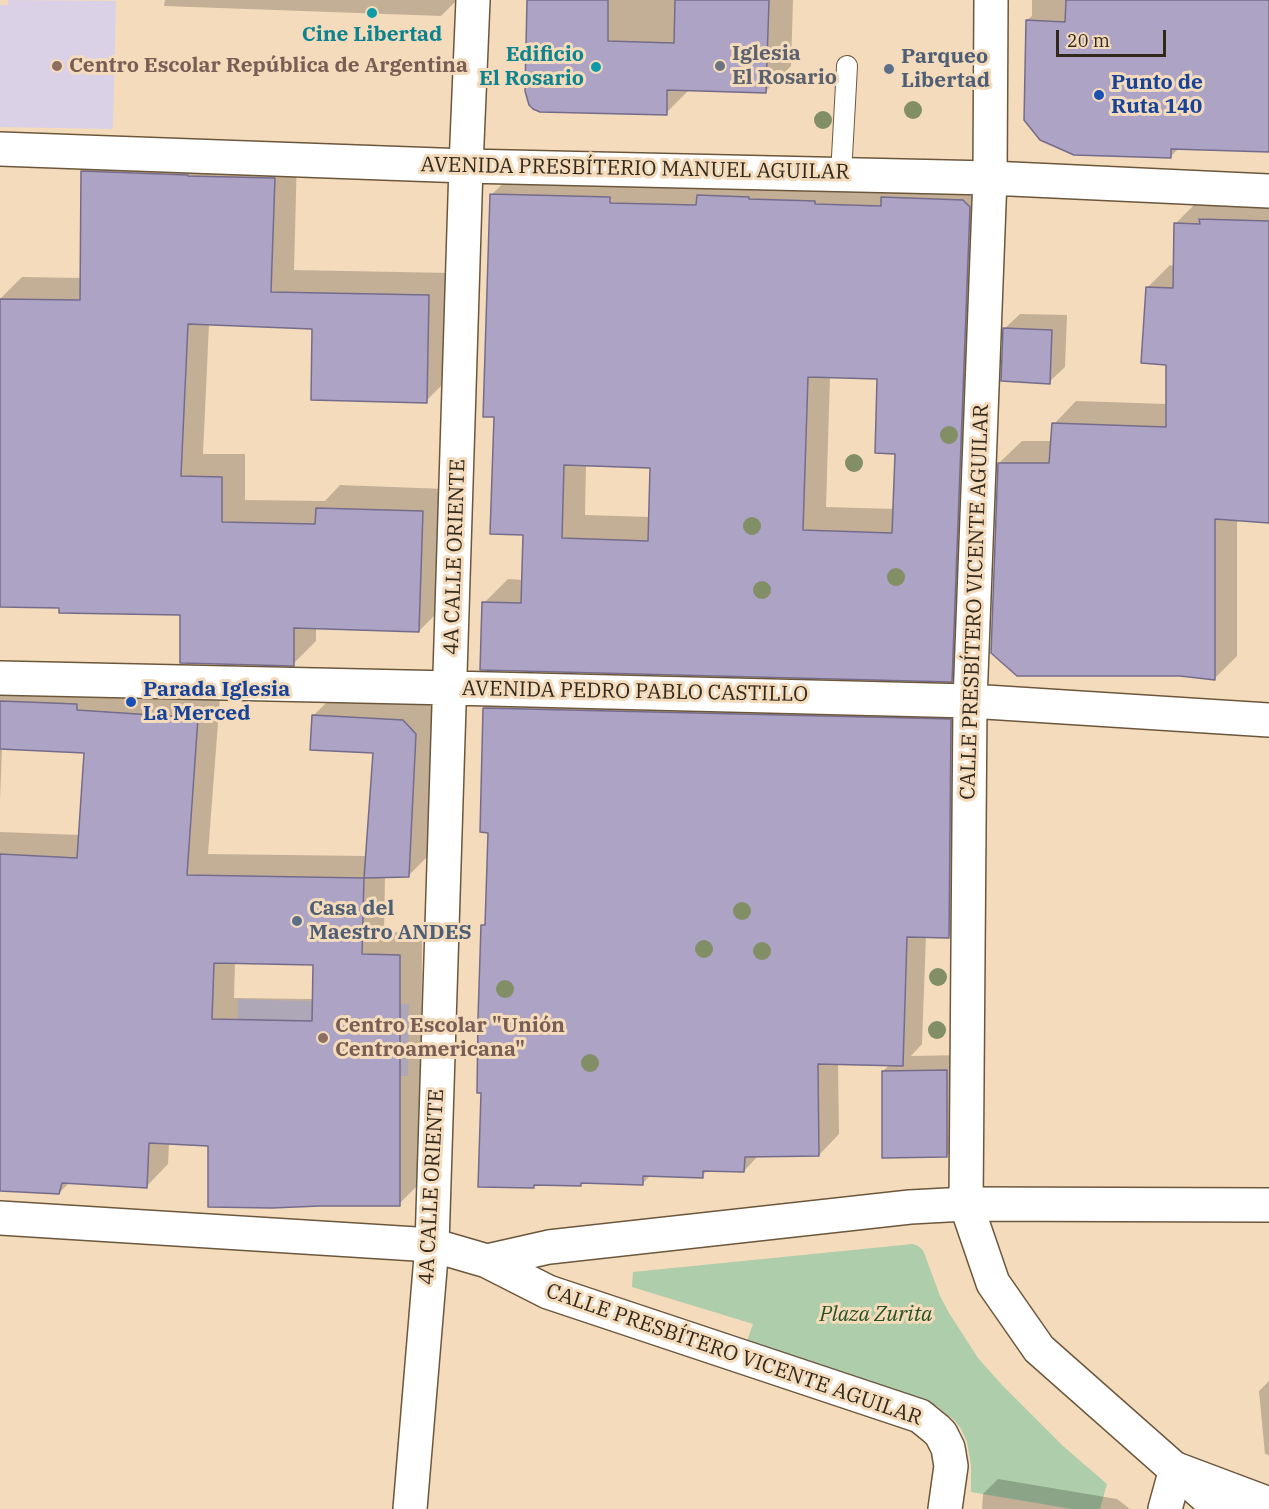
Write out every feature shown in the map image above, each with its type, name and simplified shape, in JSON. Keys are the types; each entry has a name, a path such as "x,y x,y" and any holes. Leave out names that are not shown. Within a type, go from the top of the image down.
{"main road":[{"name":"4A CALLE ORIENTE","path":"410,1509 432,1245 473,0"},
{"name":"CALLE PRESBÍTERO VICENTE AGUILAR","path":"992,0 990,178 970,701 966,1204 993,1283 1039,1349 1220,1509"},
{"name":"AVENIDA PRESBÍTERIO MANUEL AGUILAR","path":"0,149 466,166 990,178 1269,191"},
{"name":"AVENIDA PEDRO PABLO CASTILLO","path":"0,678 970,701 1269,720"},
{"path":"487,1261 549,1247 898,1208 966,1204 1269,1205"},
{"name":"CALLE PRESBÍTERO VICENTE AGUILAR","path":"0,1218 432,1245 487,1261 548,1292 920,1416 941,1434 948,1448 951,1466 943,1506"},
{"path":"1165,1509 1176,1469 1269,1504"}],"lane":[{"path":"841,175 847,66"}],"shaded area":[{"name":"Centro Escolar República de Argentina","path":"8,0 116,1 113,129 0,127 0,5 8,5"},
{"name":"Centro Escolar \"Unión Centroamericana\"","path":"238,999 409,1004 408,1076 237,1072"}],"green space":[{"name":"Plaza Zurita","path":"913,1244 923,1250 940,1296 978,1358 1063,1446 1107,1484 1100,1509 1072,1509 971,1492 971,1465 967,1442 955,1421 937,1406 747,1341 753,1324 632,1287 633,1272"}],"building":[{"name":"Edificio El Rosario","path":"527,0 608,0 608,41 674,43 675,0 769,0 766,93 667,90 667,115 540,112 529,105 525,91"},
{"path":"1066,0 1269,0 1269,152 1171,149 1171,158 1074,155 1040,140 1024,120 1026,20 1065,22"},
{"path":"81,171 275,178 271,292 429,295 427,403 311,400 312,329 188,324 181,476 222,477 222,522 315,524 316,508 423,511 419,632 294,628 294,666 180,663 180,615 59,613 59,608 0,607 0,299 80,300"},
{"path":"490,194 610,197 610,203 696,205 697,195 815,201 815,204 881,206 881,197 963,200 970,207 952,682 480,670 482,602 521,603 523,535 490,534 494,417 483,417","holes":["808,377 877,379 875,453 895,454 892,533 803,530","564,465 650,468 648,541 562,538"]},
{"path":"1199,219 1269,221 1269,523 1215,519 1215,680 1180,676 1017,676 991,653 998,463 1049,463 1052,423 1166,427 1166,365 1141,363 1146,287 1173,288 1174,223 1200,224"},
{"path":"1003,328 1052,330 1050,384 1001,381"},
{"path":"0,701 77,704 77,710 198,718 187,875 364,878 362,954 400,955 400,1206 208,1207 208,1146 149,1143 147,1188 62,1183 59,1194 0,1191 0,854 77,858 84,753 0,749","holes":["214,963 313,965 312,1021 212,1019"]},
{"path":"483,708 951,719 949,938 907,937 903,1066 818,1064 819,1156 745,1157 744,1172 703,1171 703,1178 643,1176 643,1185 581,1183 581,1186 534,1185 534,1188 478,1187 481,1093 477,1093 478,1018 481,925 485,925 488,833 480,832"},
{"path":"312,715 403,720 416,734 409,877 364,878 373,753 310,750"},
{"path":"947,1070 947,1157 882,1158 882,1071"}],"place":[{"name":"Cine Libertad","path":"372,13"},
{"name":"Centro Escolar República de Argentina","path":"57,66"},
{"name":"Iglesia El Rosario","path":"720,66"},
{"name":"Edificio El Rosario","path":"596,67"},
{"name":"Parqueo Libertad","path":"889,69"},
{"name":"Punto de Ruta 140","path":"1099,95"},
{"name":"Parada Iglesia La Merced","path":"131,702"},
{"name":"Casa del Maestro ANDES","path":"297,921"},
{"name":"Centro Escolar \"Unión Centroamericana\"","path":"323,1038"}]}
